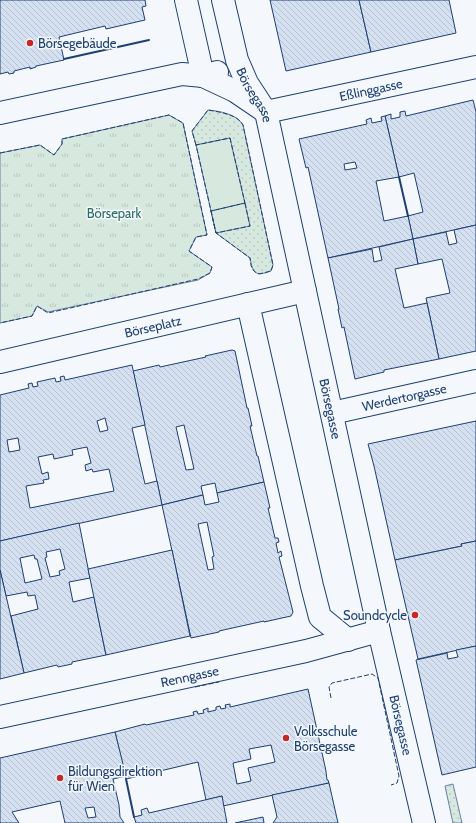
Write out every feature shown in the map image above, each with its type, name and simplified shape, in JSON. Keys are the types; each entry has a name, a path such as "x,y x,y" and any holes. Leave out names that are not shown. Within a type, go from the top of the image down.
{"street":[{"path":"186,0 203,76"},
{"name":"Börsegasse","path":"223,0 237,60 247,83 266,112 379,631 424,823"},
{"path":"203,76 223,70 237,60"},
{"name":"Eßlinggasse","path":"266,112 476,67"},
{"path":"0,113 182,74 203,76 235,91 266,112"},
{"name":"Börseplatz","path":"0,362 305,291"},
{"path":"248,304 320,617 348,640"},
{"name":"Werdertorgasse","path":"332,413 476,382"},
{"name":"Renngasse","path":"0,717 306,651 379,631"}],"green space":[{"path":"208,110 222,112 237,118 243,125 273,265 271,271 266,273 261,274 256,272 252,267 250,258 216,233 211,211 230,138 196,145 192,131"},
{"name":"Börsepark","path":"169,115 183,123 207,235 196,237 189,251 212,267 210,273 198,280 48,312 37,306 32,316 0,323 0,153 40,145 54,155 62,144 62,139"},
{"path":"230,138 250,226 216,233 196,145"},
{"path":"453,784 462,823 453,823 445,786"}],"building":[{"name":"Börsegebäude","path":"0,0 145,0 146,6 142,7 145,20 106,29 105,26 59,37 64,60 36,66 30,69 30,67 14,71 14,73 9,74 8,72 0,74"},
{"path":"270,0 359,0 371,52 286,71"},
{"path":"359,0 449,0 456,33 371,52"},
{"path":"473,100 476,112 476,225 413,239 408,216 423,212 414,173 399,177 385,116 391,114 391,119 400,117 400,112 405,111 406,116"},
{"path":"385,116 399,177 376,181 384,221 408,216 413,239 328,258 308,167 306,168 299,139 367,124 366,120 371,118 372,123 382,121 381,117","holes":["355,162 357,168 345,170 344,164"]},
{"path":"476,225 476,351 439,359 426,298 450,293 442,259 418,264 413,239 446,232 449,245 457,243 454,230"},
{"path":"413,239 418,264 395,269 404,308 427,303 439,359 384,370 384,372 355,379 344,327 342,328 328,258 372,249 374,262 382,260 379,247"},
{"path":"232,350 235,351 252,426 250,426 264,482 217,493 215,483 201,486 203,495 162,505 133,371 159,365 160,367 206,357 205,356","holes":["184,425 194,469 186,470 176,427"]},
{"path":"132,365 145,425 132,428 145,484 157,481 162,505 0,541 0,395 29,388 28,384 32,383 33,387 38,386 37,382 55,378 56,382 61,381 60,377 64,376 65,380","holes":["105,418 108,430 100,432 97,421","18,438 20,450 9,452 7,440","87,447 91,463 85,465 86,471 92,469 93,472 109,469 114,491 30,508 26,486 44,483 43,480 49,479 48,472 42,474 38,457 53,454 54,459 73,455 72,450"]},
{"path":"476,421 476,541 461,544 462,546 395,560 368,444"},
{"path":"264,482 275,538 278,538 279,542 276,543 278,553 281,551 282,556 279,557 293,612 291,616 191,638 162,505 203,495 205,505 219,502 217,493","holes":["207,522 214,556 212,557 214,569 208,570 198,524"]},
{"path":"79,523 90,578 69,582 73,602 94,597 106,655 72,662 72,664 58,667 57,665 24,673 11,616 38,609 35,595 28,596 27,592 6,596 0,570 0,541","holes":["60,549 65,569 59,571 60,575 50,577 45,558 47,557 46,552","34,555 35,559 37,559 42,579 25,583 20,558"]},
{"path":"476,541 476,646 418,659 395,560 462,546 461,544"},
{"path":"172,550 190,636 106,655 88,569"},
{"path":"0,570 24,673 0,679"},
{"path":"476,646 476,767 442,775 416,660 447,653 448,659 458,657 456,650"},
{"path":"308,689 327,780 329,783 223,806 222,796 206,800 198,762 126,779 115,732 145,724 194,715 193,712 197,711 198,714 204,713 203,710 208,708 208,712 216,710 216,707 220,706 221,709 226,708 225,705 230,704 230,707","holes":["271,745 275,762 248,768 251,781 237,784 233,763 251,759 249,749"]},
{"name":"Bildungsdirektion für Wien","path":"115,732 126,776 113,779 120,817 124,823 65,823 60,801 12,812 19,823 0,823 0,758","holes":["94,807 96,817 88,818 85,808"]},
{"path":"329,783 338,823 273,823 277,817 272,795"},
{"path":"222,796 227,823 136,823 134,817 142,815 141,810 147,808 149,813"},
{"path":"263,817 264,823 235,823"}],"fence":[{"path":"196,145 192,131 208,110 237,118 243,125 273,265 271,271 259,274 254,271 251,266 250,258 216,233 211,211"},
{"path":"0,153 40,145 54,155 62,144 62,139 169,115 183,123 207,235 196,237 189,251 212,267 210,273 198,279 48,313 37,306 32,316 0,323"},
{"path":"230,138 245,203 211,211 196,145 230,138"},
{"path":"245,203 250,226 216,233 211,211 245,203"},
{"path":"331,698 329,687 332,683 372,674 378,678 399,776 397,783 391,785"},
{"path":"195,687 219,682"}],"wall":[{"path":"64,59 149,40"},
{"path":"399,177 408,216"},
{"path":"126,779 134,817"}],"place":[{"name":"Börsegebäude","path":"30,43"},
{"name":"Soundcycle","path":"415,615"},
{"name":"Volksschule Börsegasse","path":"286,738"},
{"name":"Bildungsdirektion für Wien","path":"60,778"}]}
